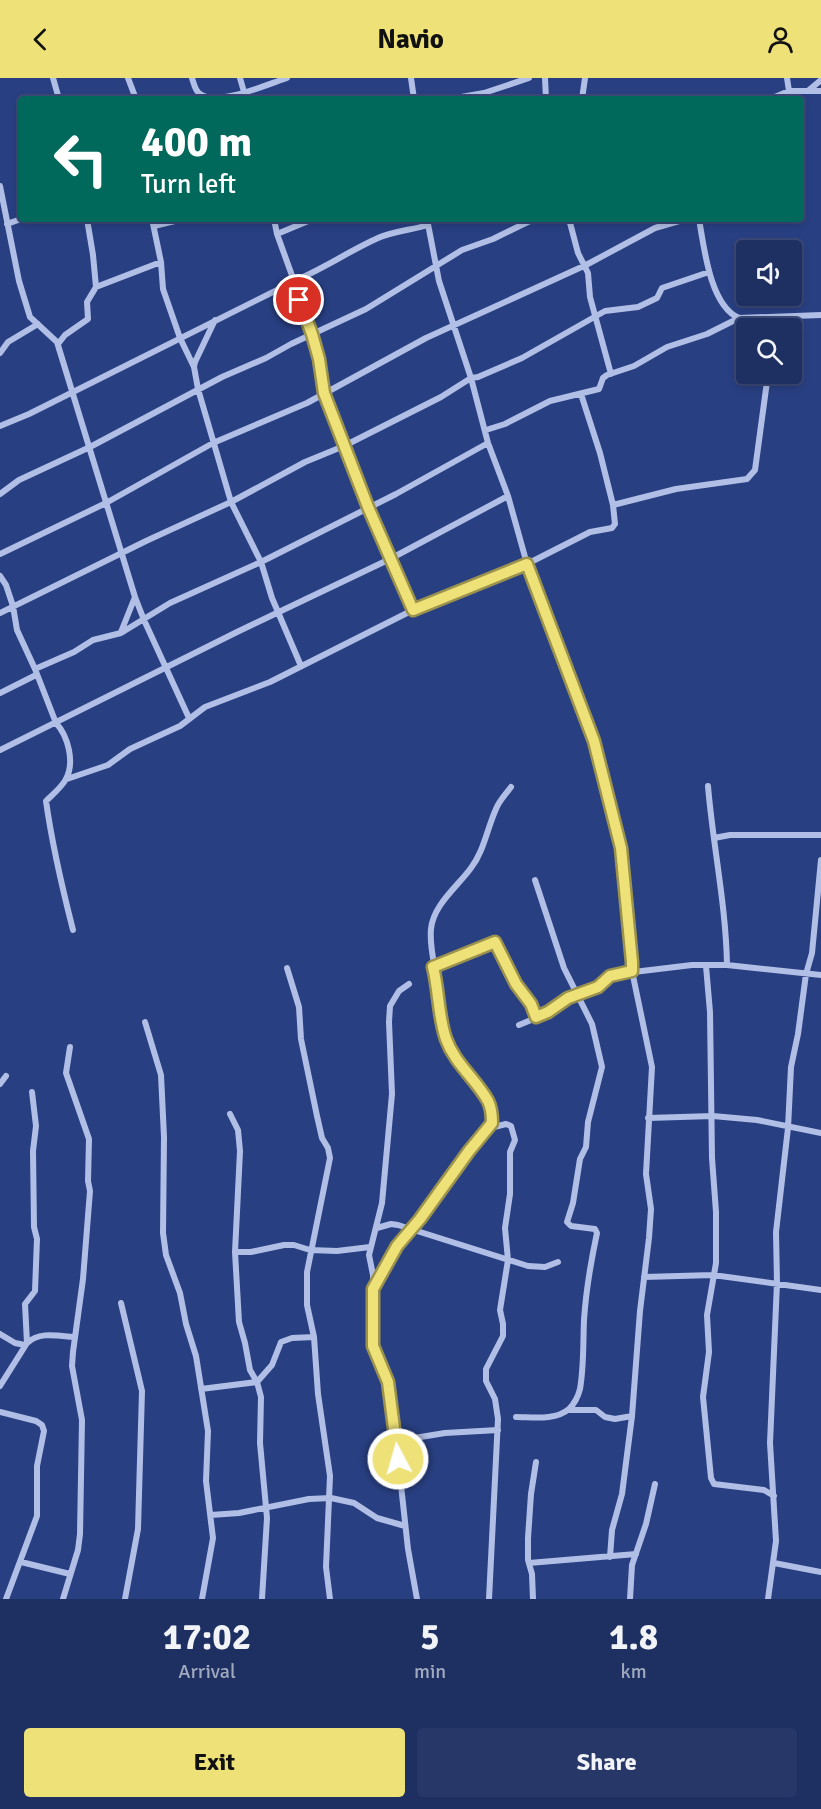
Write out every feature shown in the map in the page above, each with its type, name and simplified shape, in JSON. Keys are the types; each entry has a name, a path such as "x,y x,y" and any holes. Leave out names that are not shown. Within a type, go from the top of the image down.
{"street":[{"path":"53,78 58,96"},
{"path":"128,78 135,96"},
{"path":"192,78 196,90 204,96"},
{"path":"240,78 245,96 287,78"},
{"path":"411,78 414,96"},
{"path":"467,96 484,93 529,78"},
{"path":"545,78 546,96"},
{"path":"582,96 585,78"},
{"path":"787,78 789,91"},
{"path":"808,90 821,80"},
{"path":"778,96 789,91 821,91"},
{"path":"0,186 3,216 30,317 58,344 135,597 189,718"},
{"path":"7,224 18,220"},
{"path":"58,344 65,335 88,319 87,302 96,287 88,222"},
{"path":"275,222 312,334 319,359 324,393 368,507 413,610"},
{"path":"277,234 306,222"},
{"path":"0,426 73,393 215,320 315,273 349,252 394,232 428,222 439,281 471,378 480,418 508,496 527,564 594,741 621,848 632,971 652,1067 646,1174 651,1209 632,1416 622,1494 612,1530 610,1557"},
{"path":"0,494 19,480 90,447 198,389 366,309 415,281 462,250 493,239 528,222"},
{"path":"570,222 578,253 586,265 590,297 611,374"},
{"path":"0,554 106,503 213,443 307,403 426,338 586,265 655,228 676,222"},
{"path":"699,222 709,272 723,306 730,314 739,318"},
{"path":"153,223 161,262 163,289 174,315 180,338 194,367 198,389 231,502 261,562 278,612 301,666"},
{"path":"96,287 161,262"},
{"path":"0,613 231,502 305,462 344,446 441,397 471,378 522,358 605,311 638,307 657,298 662,288 709,272"},
{"path":"773,318 821,315"},
{"path":"194,367 196,357 215,320"},
{"path":"486,430 506,424 550,401 599,389 603,378 634,366 667,347 707,334 736,320"},
{"path":"0,353 8,342 38,324"},
{"path":"613,505 676,489 747,479 755,470 767,384"},
{"path":"73,930 56,858 46,801 67,779 108,765 130,749 180,726 205,707 270,682 413,610 527,564 590,532 612,528 615,520 613,505 596,437 581,394"},
{"path":"0,693 93,640 121,633 170,603 261,562 488,443"},
{"path":"0,750 390,559 508,496"},
{"path":"0,576 14,606 17,630 56,723 62,729 69,747 67,779"},
{"path":"121,633 135,597"},
{"path":"708,786 711,825 726,931 727,965"},
{"path":"373,1289 397,1246 492,1123 488,1101 455,1057 446,1039 433,967 431,927 439,908 480,854 496,807 511,787"},
{"path":"714,838 730,835 821,835"},
{"path":"768,1599 776,1541 770,1443 777,1283 776,1232 788,1128 790,1067 798,1034 806,974 812,953 821,860"},
{"path":"535,880 564,968 592,1024 602,1067 588,1122 586,1147 580,1158 573,1203 567,1222 571,1226 597,1230 589,1275 580,1390 575,1402 568,1410"},
{"path":"433,967 495,942 516,984 531,1004 536,1017"},
{"path":"519,1025 548,1012 576,994 598,987 610,976 632,971 692,965 727,965 821,975"},
{"path":"706,966 710,1012 712,1158 717,1231 716,1263 707,1315 709,1352 703,1397 711,1478 714,1484 764,1490 774,1496"},
{"path":"287,968 299,1007 301,1038 317,1116 330,1158 307,1272 307,1305 314,1337 318,1394 330,1476 331,1498 326,1567 330,1599"},
{"path":"409,984 399,991 390,1006 392,1094 383,1192 377,1228 370,1247 373,1346 388,1382 405,1526 417,1599"},
{"path":"145,1022 161,1076 164,1137 164,1244 180,1293 208,1431 206,1481 213,1538 202,1599"},
{"path":"63,1599 78,1550 80,1534 82,1420 72,1365 74,1337 84,1279 90,1209 89,1139 66,1073 70,1047"},
{"path":"0,1084 6,1076"},
{"path":"26,1344 25,1304 35,1291 37,1239 34,1227 35,1114 32,1092"},
{"path":"230,1114 238,1130 240,1151 235,1252 239,1322 250,1370 257,1382 261,1397 260,1443 267,1518 262,1599"},
{"path":"648,1118 712,1116 757,1120 821,1133"},
{"path":"489,1599 498,1419 495,1399 486,1380 486,1369 503,1336 500,1310 508,1260 505,1228 510,1194 510,1152 515,1140 511,1126 506,1124 490,1128"},
{"path":"377,1228 391,1224 440,1236 528,1266 545,1267 558,1262"},
{"path":"235,1252 251,1252 294,1245 310,1250 338,1251 370,1247"},
{"path":"644,1276 713,1275 821,1290"},
{"path":"122,1303 132,1342 142,1400 138,1529 125,1599"},
{"path":"0,1334 15,1343 26,1344"},
{"path":"0,1386 26,1344 33,1337 42,1335 74,1337"},
{"path":"201,1389 257,1382 272,1365 281,1342 292,1338 314,1337"},
{"path":"516,1417 544,1418 568,1410 596,1410 605,1417 615,1419 632,1416"},
{"path":"0,1412 36,1421 42,1425 44,1431 37,1467 37,1516 6,1599"},
{"path":"396,1441 445,1433 498,1430"},
{"path":"533,1599 529,1563 530,1505 536,1462"},
{"path":"630,1599 632,1565 646,1524 655,1484"},
{"path":"211,1515 239,1513 309,1499 331,1498 354,1503 377,1518 405,1526"},
{"path":"529,1563 636,1554"},
{"path":"21,1562 70,1574"},
{"path":"774,1563 821,1572"}],"route":[{"path":"299,300 319,359 324,393 368,507 413,610 527,564 594,741 621,848 632,962 632,971 610,976 598,987 576,994 536,1017 531,1004 516,984 495,942 433,967 446,1039 455,1057 488,1101 492,1123 397,1246 373,1289 373,1346 384,1370 391,1394 398,1459"}]}
